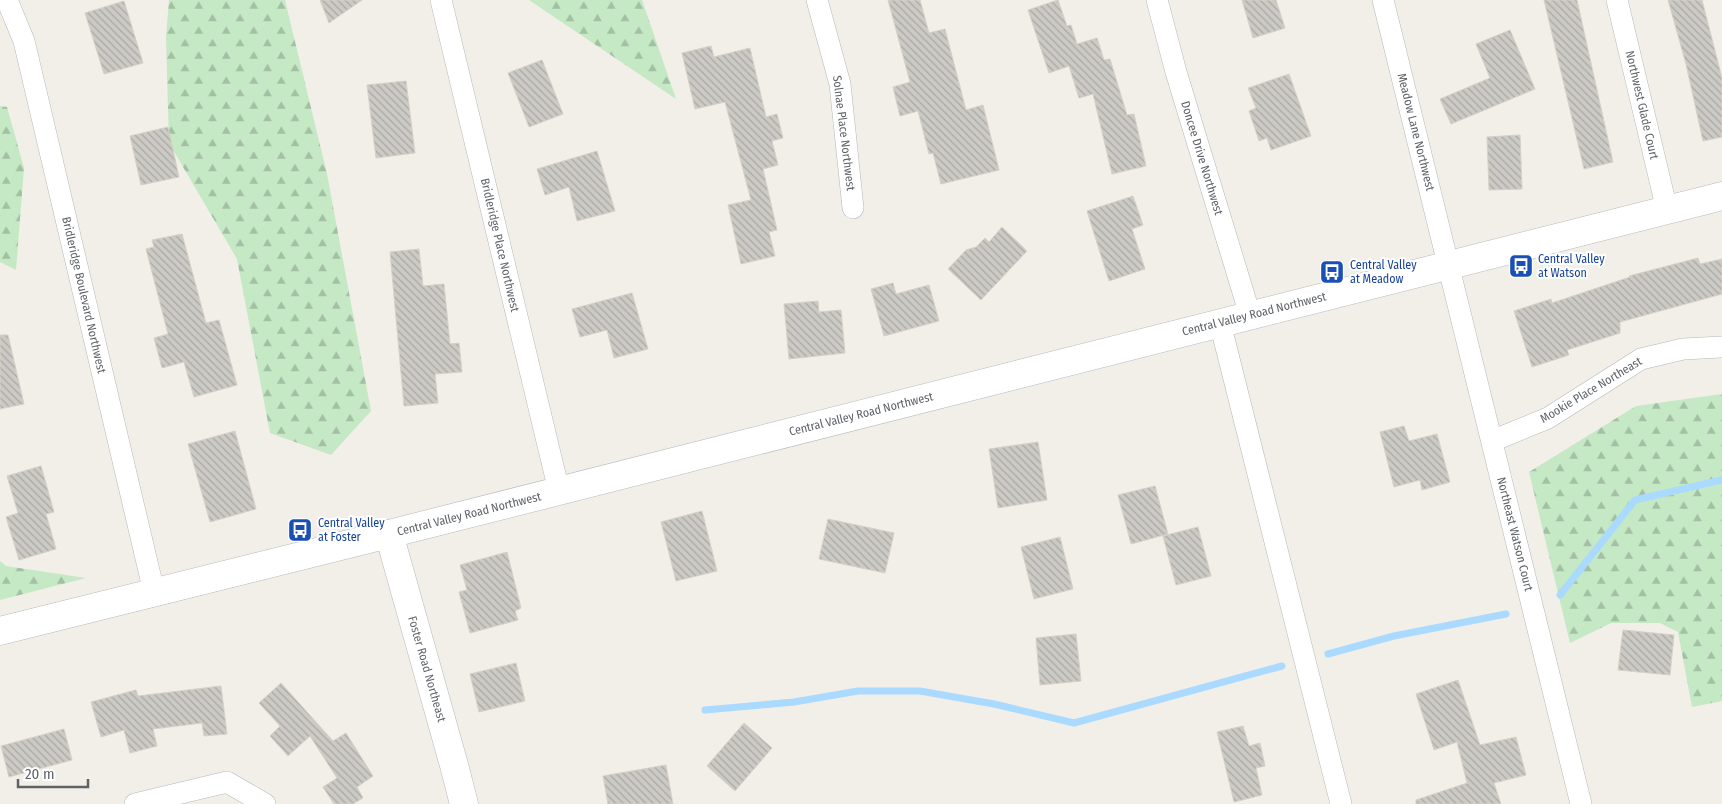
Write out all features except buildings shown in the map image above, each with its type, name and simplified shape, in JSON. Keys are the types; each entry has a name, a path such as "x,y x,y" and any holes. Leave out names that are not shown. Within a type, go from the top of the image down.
{"main road":[{"name":"Central Valley Road Northwest","path":"0,631 1722,196"},
{"name":"Foster Road Northeast","path":"389,534 464,804"}],"street":[{"name":"Bridleridge Boulevard Northwest","path":"7,0 24,41 154,592"},
{"name":"Bridleridge Place Northwest","path":"441,0 559,491"},
{"name":"Solnae Place Northwest","path":"817,0 840,84 853,208"},
{"name":"Doncee Drive Northwest","path":"1157,0 1179,81 1250,315"},
{"name":"Meadow Lane Northwest","path":"1383,0 1449,264"},
{"name":"Northwest Glade Court","path":"1617,0 1667,210"},
{"name":"Northeast Watson Court","path":"1449,264 1580,804"},
{"path":"1220,323 1341,804"},
{"name":"Mookie Place Northeast","path":"1492,441 1548,418 1641,359 1683,349 1722,347"},
{"path":"135,804 227,782 265,804"}],"green space":[{"path":"169,0 285,0 327,174 371,411 331,455 270,433 237,259 169,143 166,37"},
{"path":"529,0 642,0 676,99"},
{"path":"0,106 7,107 24,168 16,270 0,262"},
{"path":"1722,394 1722,701 1692,707 1678,632 1660,623 1611,623 1570,643 1529,472 1636,406"},
{"path":"0,561 6,566 86,578 0,600"}],"waterway":[{"path":"1560,595 1635,500 1722,480"},
{"path":"1328,654 1394,636 1506,614"},
{"path":"705,710 794,702 858,691 920,691 994,704 1074,723 1282,666"}],"place":[{"name":"Central Valley at Watson","path":"1521,266"},
{"name":"Central Valley at Meadow","path":"1332,272"},
{"name":"Central Valley at Foster","path":"300,530"}]}
